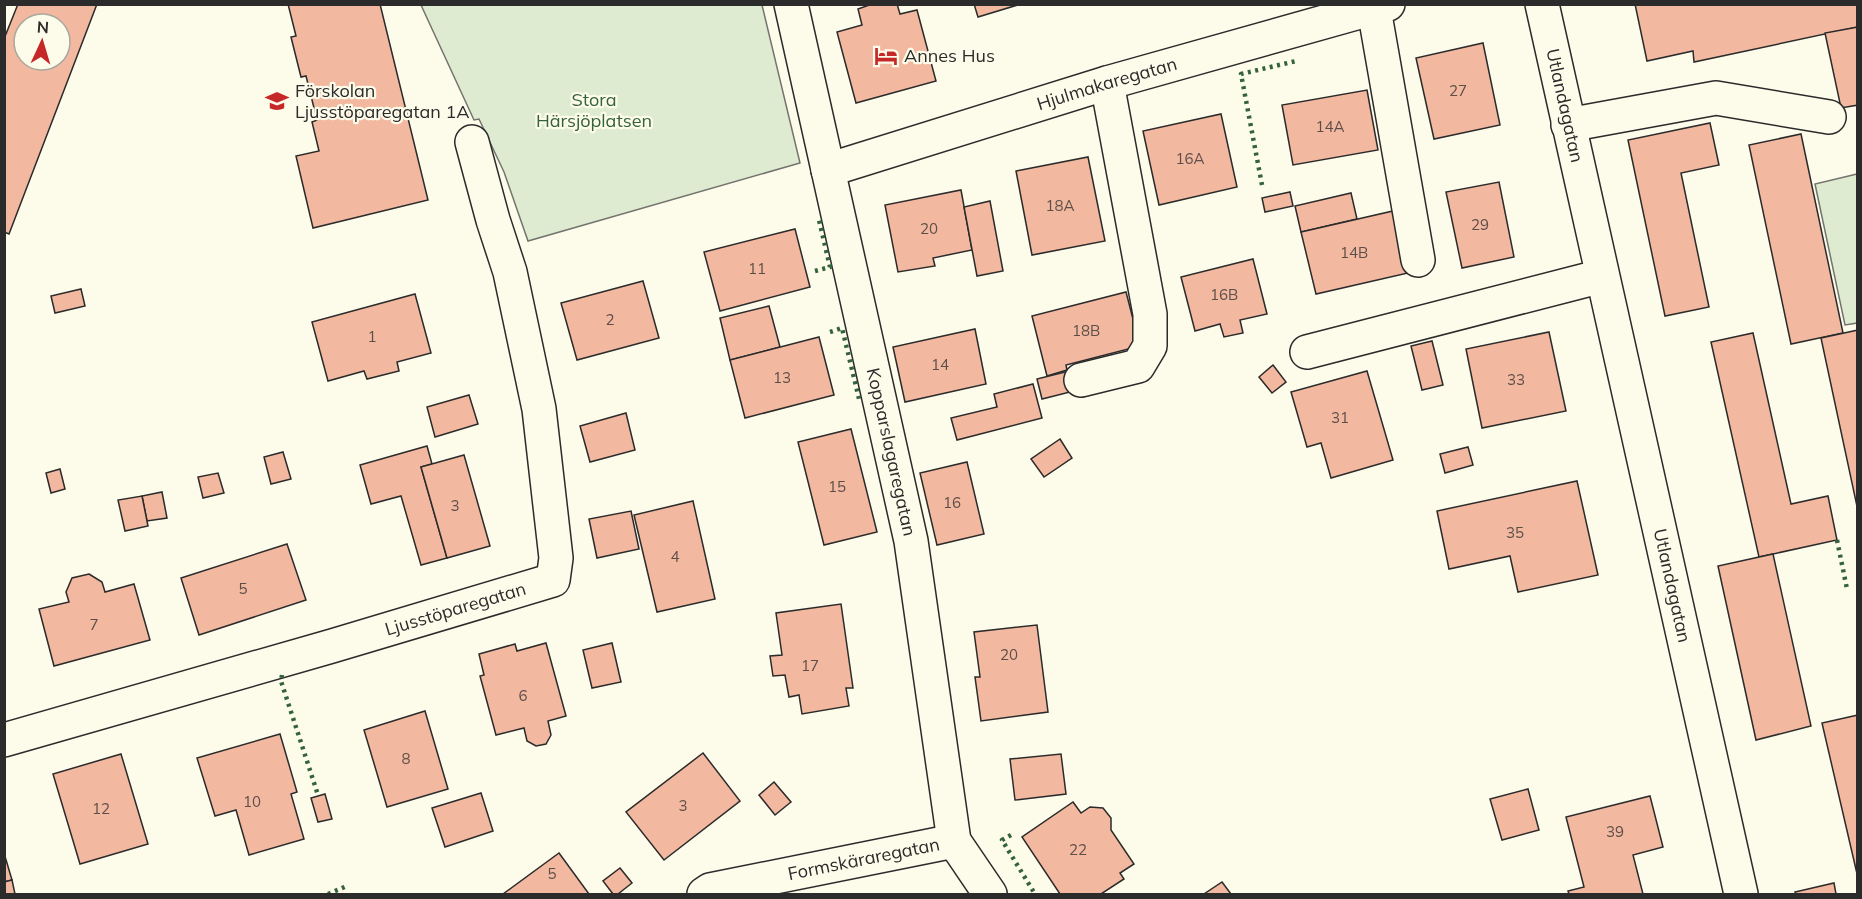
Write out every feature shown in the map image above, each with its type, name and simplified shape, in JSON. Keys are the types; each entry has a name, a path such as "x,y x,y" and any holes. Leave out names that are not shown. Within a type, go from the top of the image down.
{"street":[{"name":"Kopparslagaregatan","path":"791,4 911,541 954,841 990,894"},
{"name":"Utlandagatan","path":"1542,4 1742,894"},
{"name":"Hjulmakaregatan","path":"828,170 1107,84 1381,7"},
{"path":"1381,7 1418,260"},
{"path":"1081,380 1138,366 1150,346 1150,314 1107,84"},
{"path":"1568,125 1716,98 1829,117"},
{"name":"Ljusstöparegatan","path":"4,740 310,653 553,580 556,558 539,409 510,272 472,142"},
{"path":"1307,352 1602,276"},
{"name":"Formskäraregatan","path":"704,894 710,890 954,841"}],"green space":[{"name":"Stora Härsjöplatsen","path":"421,5 762,5 800,163 528,241 504,172 479,119 474,120"},
{"path":"1857,174 1857,323 1845,325 1815,184"}],"building":[{"path":"18,4 97,4 72,69 72,12 15,12"},
{"path":"288,4 380,4 428,200 313,228 296,156 319,151 312,122 317,120 306,76 301,77 291,37 296,36"},
{"name":"Annes Hus","path":"872,4 897,4 900,14 917,10 936,81 856,103 837,32 862,25 858,9"},
{"path":"974,4 1021,4 978,17"},
{"path":"1635,4 1858,4 1858,27 1694,62 1693,51 1647,61"},
{"path":"12,19 12,72 71,72 9,234 4,232 4,39"},
{"path":"1858,27 1858,105 1841,108 1825,33"},
{"path":"1483,43 1500,125 1434,139 1416,58"},
{"path":"1367,90 1378,150 1293,165 1282,105"},
{"path":"1221,114 1237,187 1159,205 1143,131"},
{"path":"1710,123 1719,165 1681,173 1709,307 1665,316 1628,140"},
{"path":"1801,134 1843,333 1791,344 1749,145"},
{"path":"1088,157 1105,241 1032,255 1016,171"},
{"path":"1499,182 1514,257 1462,268 1446,192"},
{"path":"961,190 972,250 933,258 935,266 898,272 885,205"},
{"path":"1290,192 1293,206 1265,212 1262,198"},
{"path":"1351,193 1357,219 1301,232 1295,206"},
{"path":"990,201 1003,271 977,276 964,207"},
{"path":"1393,211 1408,273 1316,294 1301,232"},
{"path":"795,229 810,287 720,311 704,252"},
{"path":"1253,259 1267,314 1240,320 1243,333 1224,337 1220,324 1195,331 1181,277"},
{"path":"643,281 659,338 577,360 561,303"},
{"path":"81,289 85,306 55,313 51,296"},
{"path":"1126,292 1140,346 1066,365 1067,370 1047,376 1032,316"},
{"path":"415,294 431,353 397,362 399,371 367,379 364,371 328,381 312,322"},
{"path":"769,306 780,347 730,360 720,318"},
{"path":"975,329 986,384 905,402 893,347"},
{"path":"1858,330 1858,511 1821,338"},
{"path":"1549,332 1566,411 1482,428 1466,349"},
{"path":"1753,333 1791,504 1828,496 1837,540 1759,557 1711,342"},
{"path":"819,337 834,395 745,418 730,360"},
{"path":"1432,341 1443,385 1422,390 1411,346"},
{"path":"1273,365 1286,382 1272,393 1259,377"},
{"path":"1069,371 1074,391 1042,399 1037,379"},
{"path":"1367,371 1393,460 1331,478 1321,443 1307,447 1291,392"},
{"path":"1033,384 1042,418 957,440 951,418 997,407 994,394"},
{"path":"469,395 478,424 435,437 427,407"},
{"path":"626,413 635,450 590,462 580,426"},
{"path":"851,429 877,532 824,545 798,442"},
{"path":"1060,439 1072,458 1044,477 1031,459"},
{"path":"427,446 432,464 421,467 447,558 421,565 401,496 371,504 360,465"},
{"path":"1468,447 1473,465 1445,473 1440,454"},
{"path":"283,452 291,479 271,484 264,457"},
{"path":"464,455 490,546 447,558 421,467"},
{"path":"967,462 984,534 937,545 920,473"},
{"path":"60,469 65,489 51,493 46,473"},
{"path":"218,473 224,493 203,498 198,477"},
{"path":"1577,481 1598,575 1518,592 1510,556 1449,569 1437,511"},
{"path":"162,492 167,518 147,521 142,496"},
{"path":"142,496 148,526 125,531 118,500"},
{"path":"693,501 715,599 657,612 634,515"},
{"path":"631,511 639,549 597,558 589,519"},
{"path":"287,544 306,600 199,635 181,578"},
{"path":"1773,554 1811,726 1756,740 1718,566"},
{"path":"89,574 102,582 105,592 134,584 150,640 54,666 39,609 69,602 66,592 72,578"},
{"path":"841,604 853,688 846,688 849,706 802,714 799,695 789,697 785,675 773,676 770,656 782,655 776,613"},
{"path":"1037,625 1048,712 981,721 975,677 980,677 974,632"},
{"path":"546,643 566,716 548,721 551,735 546,744 536,746 527,741 524,728 496,735 480,676 484,675 479,654 515,644 517,651"},
{"path":"612,643 621,682 592,688 583,650"},
{"path":"425,711 448,789 387,807 364,730"},
{"path":"1858,715 1858,878 1822,723"},
{"path":"280,734 297,792 291,794 304,839 249,855 236,810 215,816 197,758"},
{"path":"703,753 740,801 664,860 626,812"},
{"path":"121,754 148,844 80,864 53,774"},
{"path":"1061,754 1066,794 1015,800 1010,759"},
{"path":"774,782 791,802 775,815 759,795"},
{"path":"1528,789 1539,830 1502,840 1490,799"},
{"path":"481,793 493,831 445,847 432,808"},
{"path":"325,794 332,819 318,822 311,798"},
{"path":"1650,796 1663,847 1633,855 1643,894 1569,894 1568,891 1584,887 1566,817"},
{"path":"1073,802 1081,813 1090,807 1103,808 1111,818 1111,830 1134,864 1120,873 1124,879 1101,894 1060,894 1022,837"},
{"path":"4,853 12,880 4,882"},
{"path":"559,853 589,894 503,894"},
{"path":"620,868 632,883 618,894 613,894 603,881"},
{"path":"12,880 15,894 4,894 4,882"},
{"path":"1222,882 1231,894 1204,894"},
{"path":"1834,883 1836,894 1796,894 1795,892"}],"hedge":[{"path":"1262,185 1241,74 1296,61"},
{"path":"815,271 830,267 819,220"},
{"path":"830,332 842,328 860,403"},
{"path":"1837,540 1847,589"},
{"path":"282,675 281,681 318,795"},
{"path":"1011,835 1002,840 1035,894"},
{"path":"328,894 347,886"}],"place":[{"name":"Annes Hus","path":"886,56"},
{"name":"Förskolan Ljusstöparegatan 1A","path":"277,101"}]}
